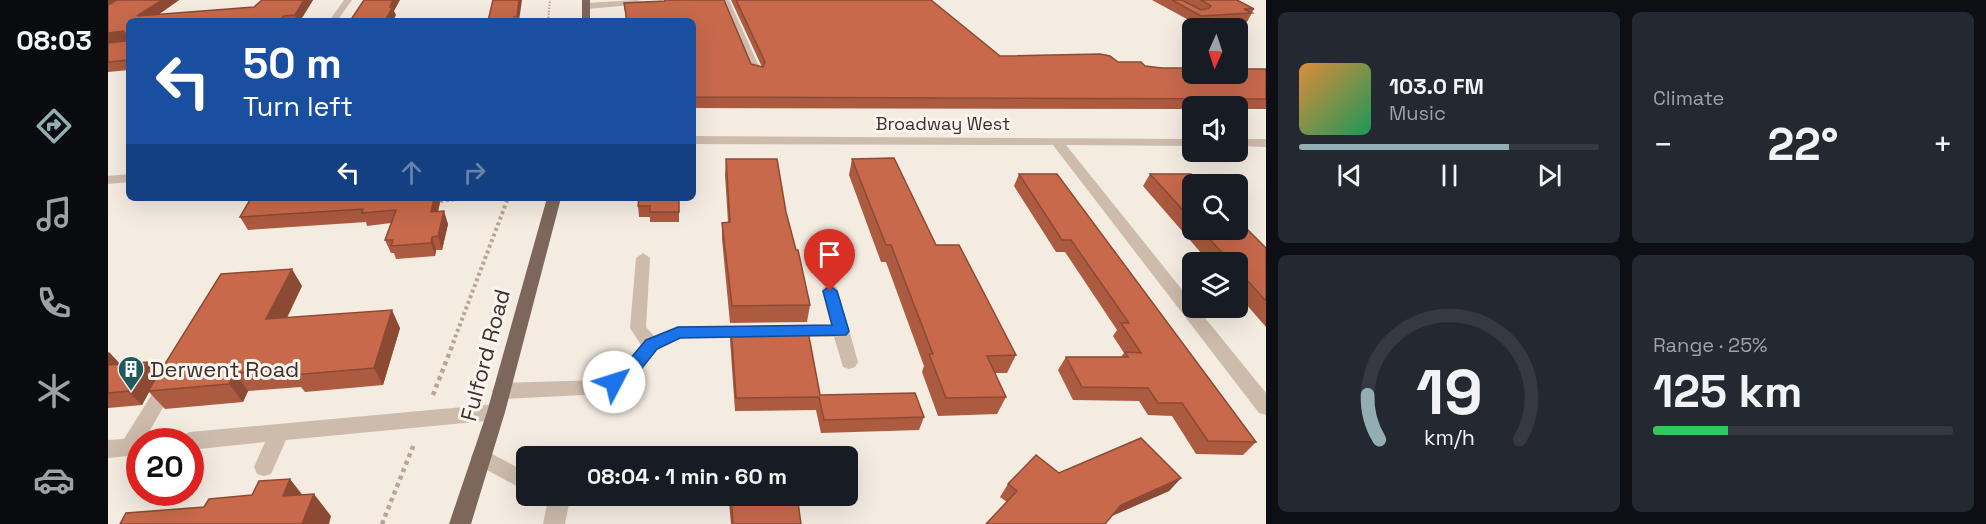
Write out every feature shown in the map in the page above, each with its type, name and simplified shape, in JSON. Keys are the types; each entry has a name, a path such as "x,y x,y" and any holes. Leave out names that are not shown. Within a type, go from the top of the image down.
{"main road":[{"name":"Fulford Road","path":"459,524 496,412 553,201"}],"street":[{"path":"335,18 348,0"},
{"path":"724,0 757,73"},
{"path":"586,3 658,2"},
{"name":"Broadway West","path":"696,140 1182,142"},
{"path":"1057,142 1266,407"},
{"path":"1248,142 1266,143"},
{"path":"108,180 126,178"},
{"path":"643,258 638,328 651,345"},
{"path":"830,291 849,362"},
{"path":"501,391 603,387 625,377 651,345 678,332 841,331"},
{"path":"145,428 178,365"},
{"path":"204,440 496,412"},
{"path":"264,467 279,433"},
{"path":"108,449 126,447"},
{"path":"481,457 516,476"},
{"path":"554,524 558,506"}],"path":[{"path":"548,18 550,0"},
{"path":"382,524 507,201"}],"building":[{"path":"117,0 162,0 137,16 254,7 262,0 304,0 295,15 282,18 126,18 126,34 123,31 108,33 108,5"},
{"path":"364,0 393,0 390,7 393,6 387,18 352,18"},
{"path":"493,0 519,0 517,17 489,18"},
{"path":"724,0 751,64 763,67 765,62 736,0 931,0 1000,56 1100,54 1110,56 1118,62 1141,62 1145,66 1182,68 1182,84 1248,84 1248,69 1266,69 1266,99 1248,99 1248,96 1182,96 1182,99 696,97 696,18 626,18 624,3"},
{"path":"1172,0 1182,0 1201,10 1211,6 1201,0 1237,0 1254,9 1244,9 1252,13 1201,16"},
{"path":"126,34 126,60 108,62 108,43 125,41"},
{"path":"894,158 936,245 959,245 1016,355 987,356 1006,397 946,398 929,354 933,354 891,245 886,245 852,159"},
{"path":"726,159 777,159 786,212 796,250 798,250 810,305 732,306 722,223 730,222"},
{"path":"1019,174 1057,174 1256,442 1208,441 1182,403 1158,403 1148,388 1082,387 1066,357 1128,357 1125,352 1141,353 1121,323 1129,323 1071,240 1062,240"},
{"path":"1150,174 1182,174 1182,209"},
{"path":"249,201 433,201 431,212 444,211 438,236 432,237 431,243 391,246 393,240 385,240 396,210 362,213 363,209 240,217"},
{"path":"639,201 679,201 679,212 650,212 650,206 638,206"},
{"path":"1248,230 1266,248 1266,301 1248,281 1248,252 1222,252 1210,240 1248,240"},
{"path":"292,269 266,319 392,310 374,368 293,375 296,368 235,373 229,384 148,391 221,274"},
{"path":"807,326 820,395 915,393 924,417 824,420 819,397 736,398 731,327"},
{"path":"147,362 128,391 108,393 108,365"},
{"path":"1141,438 1181,478 1121,505 1105,524 986,524 1017,491 1008,484 1036,455 1059,473"},
{"path":"290,479 283,496 314,494 302,524 120,524 126,513 204,507 209,499 252,495 259,481"},
{"path":"732,506 799,506 801,524 733,524"}],"place":[{"name":"Derwent Road","path":"131,392"}],"route":[{"path":"614,382 625,377 651,345 678,332 841,331 830,291"}]}
